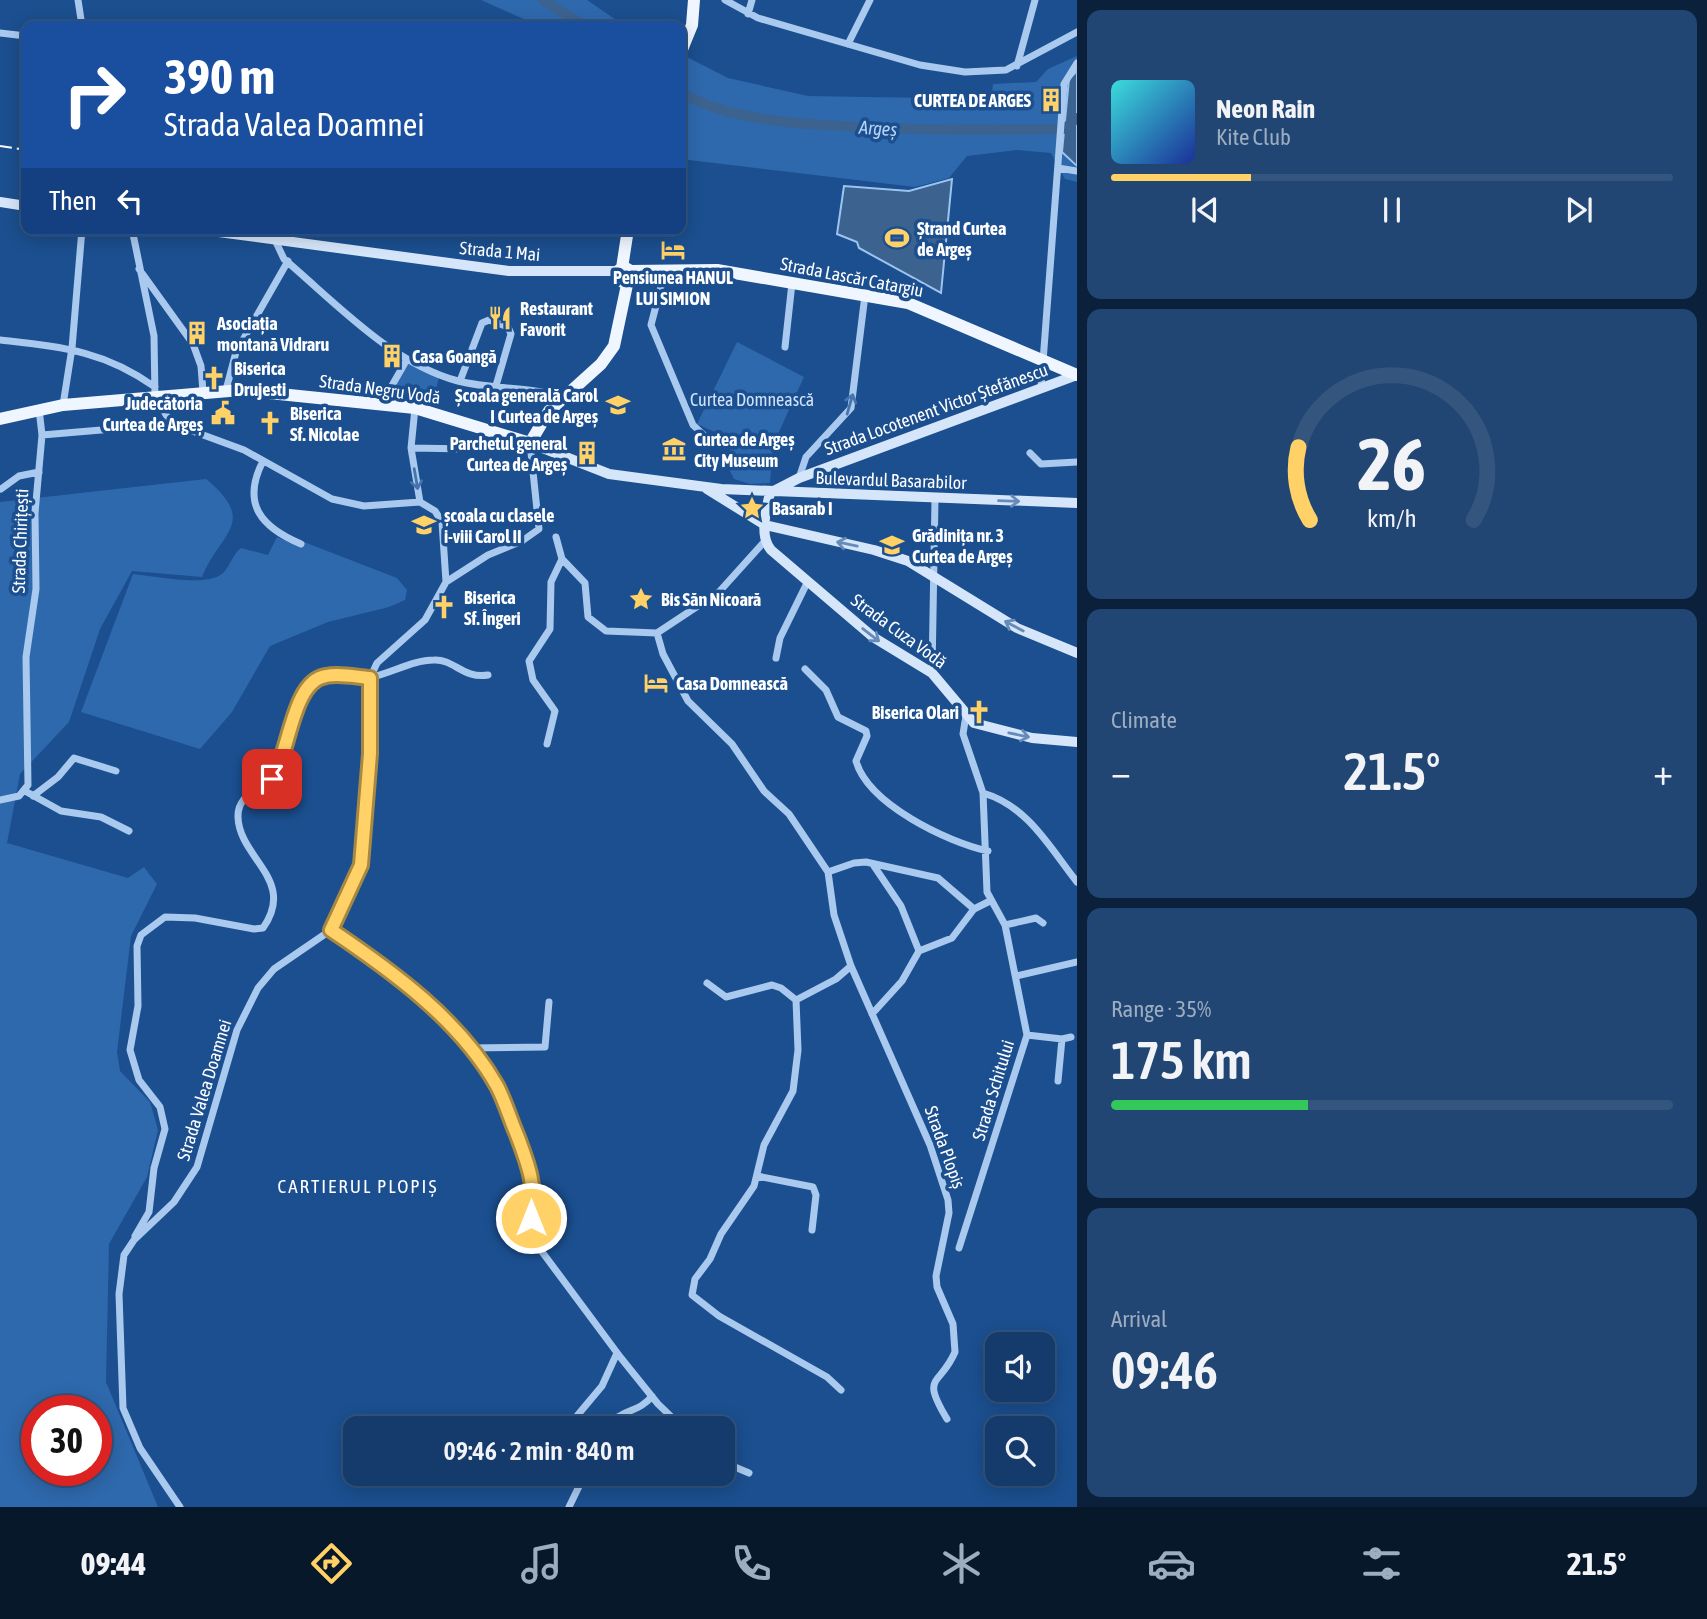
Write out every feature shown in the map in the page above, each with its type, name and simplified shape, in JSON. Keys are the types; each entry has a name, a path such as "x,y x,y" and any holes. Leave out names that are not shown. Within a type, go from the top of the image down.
{"main road":[{"path":"686,39 696,4"},
{"path":"0,202 21,205"},
{"name":"Strada 1 Mai","path":"239,235 500,270 624,275"},
{"path":"530,443 549,411 608,356 617,339 624,302 627,235"},
{"name":"Strada Lascăr Catargiu","path":"624,275 717,270 918,306 1077,375"},
{"name":"Strada Locotenent Victor Ștefănescu","path":"770,493 799,478 1077,375"},
{"name":"Strada Negru Vodă","path":"0,419 38,408 155,392 226,390 382,403 415,408 468,422 610,474 705,487"},
{"path":"705,487 726,504 765,525 887,554 934,575 1017,628 1077,653"},
{"name":"Bulevardul Basarabilor","path":"705,487 770,493 1077,503"},
{"path":"764,542 770,493"},
{"name":"Strada Cuza Vodă","path":"764,542 807,583 873,637 932,673 966,715 978,725 1011,734 1077,742"}],"street":[{"path":"78,0 81,21"},
{"path":"725,0 748,14 946,70 993,72 1017,66 1077,33"},
{"path":"748,14 752,0"},
{"path":"848,44 870,0"},
{"path":"1017,66 1035,0"},
{"path":"0,33 21,35"},
{"path":"1041,388 1065,78 1077,62"},
{"path":"1058,168 1077,171"},
{"path":"63,405 72,348 81,235"},
{"path":"133,235 137,267 154,336 155,392 162,411 177,424 235,446 316,491 346,503 379,506 420,502 435,511 442,522 446,582"},
{"path":"275,240 280,253 288,261 406,361 460,381 495,389 541,391 563,397"},
{"path":"226,390 236,352 288,261"},
{"path":"137,267 193,344 201,366 203,392"},
{"path":"666,271 661,293 652,313 651,325 693,425 708,439"},
{"path":"142,287 150,282"},
{"path":"785,347 792,283"},
{"path":"799,478 806,457 851,408 865,295"},
{"path":"460,381 482,323 489,320 511,331 495,389"},
{"path":"0,340 72,348 114,361 155,392"},
{"path":"382,403 406,361"},
{"name":"Strada Chirițești","path":"25,791 29,742 26,657 36,589 35,513 42,435 38,408"},
{"path":"415,408 411,448 420,502"},
{"path":"42,435 113,429"},
{"path":"530,443 539,529 522,541 488,555 446,582 425,620 377,663 370,678 371,741 361,865 331,930 370,957 440,1015 497,1086 524,1154 534,1200 530,1227 534,1241 617,1353 671,1416"},
{"path":"411,448 469,449"},
{"path":"1030,453 1041,464 1077,462"},
{"path":"263,461 253,489 258,510 277,533 301,544"},
{"name":"Strada Chirițești","path":"1,489 19,476 39,472"},
{"path":"932,673 935,499"},
{"path":"555,537 562,559 585,583 586,612 593,624 606,631 657,633 719,592 764,542"},
{"path":"547,744 555,711 533,680 529,661 550,629 551,582 562,559"},
{"path":"776,658 780,638 807,583"},
{"name":"Strada Plopiș","path":"657,633 663,654 688,701 733,744 764,791 789,814 828,872 836,922 851,966 930,1144 948,1200 949,1213 936,1276 937,1287 954,1324 955,1352 937,1375 933,1387 936,1400 947,1419"},
{"name":"Strada Valea Doamnei","path":"180,1507 139,1448 128,1427 123,1408 120,1273 124,1255 151,1204 154,1168 165,1129 160,1107 139,1080 130,1049 138,1006 137,946 141,935 165,917 263,928 274,906 274,895 262,864 240,828 241,803 250,793 272,779 280,768 296,707 307,685 325,676 370,678 432,659 469,675 488,675"},
{"path":"805,669 833,700 838,717 866,731 867,736 856,761 861,773 875,788 911,819 955,841 988,851"},
{"name":"Strada Schitului","path":"959,1248 1027,1035 1005,925 990,901 983,793 964,734 966,715"},
{"path":"33,796 58,777 74,758 116,771"},
{"path":"0,800 25,791 61,811 101,817 129,831"},
{"path":"983,793 1000,800 1036,826 1077,882"},
{"path":"828,872 860,862 938,878 974,909"},
{"path":"873,866 901,906 919,951"},
{"path":"872,1014 902,981 919,951 952,938 974,909 990,901"},
{"path":"1005,925 1036,918 1043,923"},
{"name":"Strada Valea Doamnei","path":"134,1240 174,1202 197,1167 237,1030 262,982 274,969 331,930"},
{"path":"1016,976 1077,962"},
{"path":"796,1000 836,979 851,966"},
{"path":"707,983 723,996 735,997 775,985 796,1000"},
{"path":"796,1000 798,1050 793,1091 764,1145 754,1186 720,1234 710,1259 695,1279 692,1295 719,1316 827,1377 841,1390"},
{"path":"469,1048 545,1047 549,1002"},
{"path":"1027,1035 1066,1038 1058,1081"},
{"path":"757,1177 813,1186 816,1195 812,1230"},
{"path":"577,1416 602,1386 617,1353"},
{"path":"619,1416 647,1403 652,1396"},
{"path":"735,1467 749,1473"},
{"path":"569,1507 579,1486"}],"green space":[{"path":"481,0 587,0 618,21 528,21"},
{"path":"1077,56 1077,182 1065,179 1051,153 1017,150 967,156 949,178 915,187 686,160 686,57 728,78 808,96 991,99 993,84 1036,82 1048,69"},
{"name":"Curtea Domnească","path":"737,342 804,377 773,445 770,483 750,484 734,479 727,465 734,455 730,453 732,440 697,424"},
{"path":"407,363 439,377 436,389 429,389 427,395 419,394 417,402 390,398"},
{"path":"206,479 222,494 230,507 233,517 231,528 202,577 132,571 100,629 69,722 20,774 7,843 128,878 144,867 157,884 131,936 117,1052 120,1071 150,1102 158,1130 147,1177 109,1244 106,1382 111,1395 21,1395 21,1486 112,1486 112,1396 158,1507 0,1507 0,502"},
{"path":"277,537 302,548 304,542 397,578 407,590 405,600 389,607 328,622 270,646 232,712 200,749 81,712 133,574 192,580 214,578 225,571 241,548 268,555"}],"shaded area":[{"path":"1077,71 1077,166 1062,152 1069,79"},
{"name":"Ștrand Curtea de Argeș","path":"952,179 941,293 859,248 857,242 837,234 844,186 909,191"}],"waterway":[{"name":"Argeș","path":"543,0 577,21"},
{"name":"Argeș","path":"686,95 720,109 760,119 871,128 1064,129 1077,118"}],"railway":[{"path":"0,146 21,149"}],"place":[{"name":"CURTEA DE ARGES","path":"1051,100"},
{"name":"Ștrand Curtea de Argeș","path":"897,238"},
{"name":"Pensiunea HANUL LUI SIMION","path":"673,250"},
{"name":"Restaurant Favorit","path":"500,318"},
{"name":"Asociația montană Vidraru","path":"197,333"},
{"name":"Casa Goangă","path":"392,356"},
{"name":"Biserica Drujesti","path":"214,378"},
{"name":"Școala generală Carol I Curtea de Argeș","path":"618,405"},
{"name":"Judecătoria Curtea de Argeș","path":"223,413"},
{"name":"Biserica Sf. Nicolae","path":"270,423"},
{"name":"Curtea de Argeș City Museum","path":"674,449"},
{"name":"Parchetul general Curtea de Argeș","path":"587,453"},
{"name":"Basarab I","path":"752,508"},
{"name":"școala cu clasele i-viii Carol II","path":"424,525"},
{"name":"Grădinița nr. 3 Curtea de Argeș","path":"892,545"},
{"name":"Bis Săn Nicoară","path":"641,599"},
{"name":"Biserica Sf. Îngeri","path":"444,607"},
{"name":"Casa Domnească","path":"656,683"},
{"name":"Biserica Olari","path":"979,712"}],"district":[{"name":"CARTIERUL PLOPIȘ","path":"358,1186"}],"route":[{"path":"272,779 280,768 296,707 307,685 316,678 325,676 370,678 372,727 361,865 357,879 331,930 370,957 440,1015 497,1086 529,1170 534,1200 531,1218"}]}
